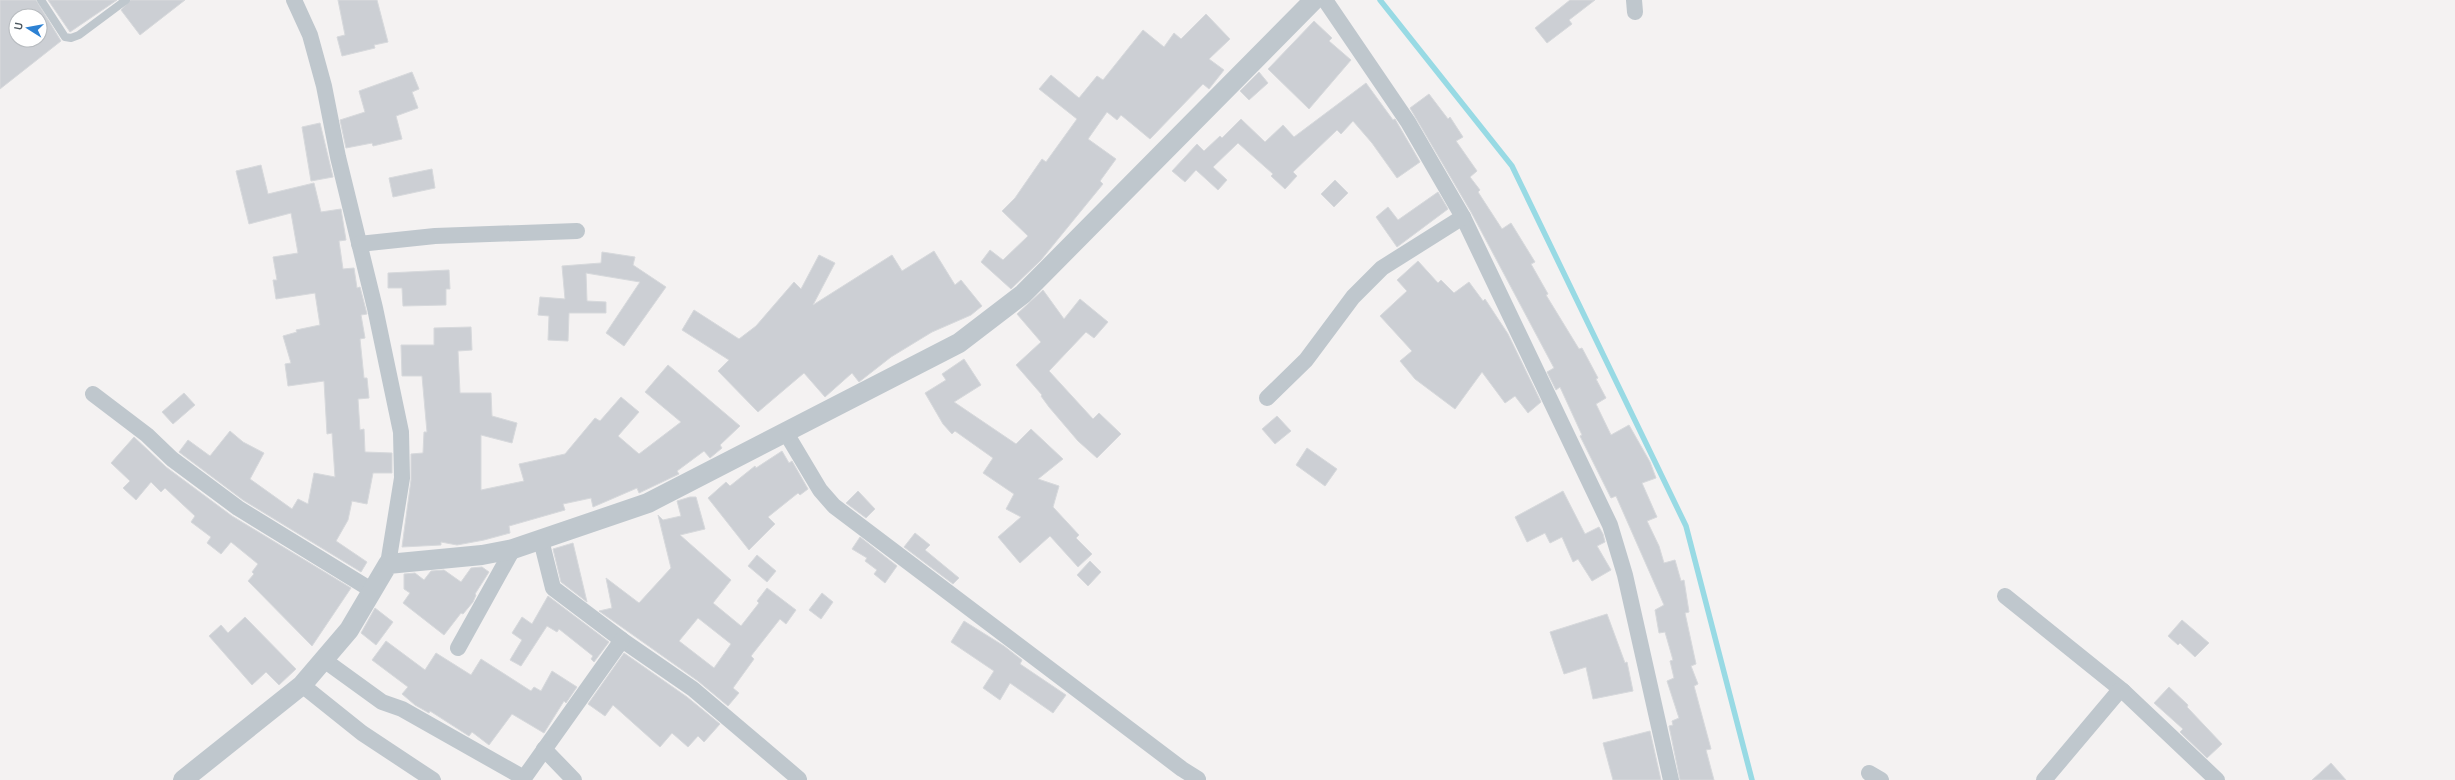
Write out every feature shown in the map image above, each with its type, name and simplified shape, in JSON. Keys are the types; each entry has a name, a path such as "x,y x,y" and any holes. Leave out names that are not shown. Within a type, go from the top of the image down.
{"street":[{"path":"183,780 302,685 349,630 373,592 388,564 402,478 401,432 375,308 359,244 324,86 310,35 294,0"},
{"path":"388,564 482,555 514,549 648,504 959,343 1023,294 1314,0"},
{"path":"1325,0 1408,122 1463,217 1610,525 1625,575 1671,780"},
{"path":"1267,398 1306,360 1353,297 1382,268 1463,217"},
{"path":"359,244 435,236 576,231"},
{"path":"93,394 147,435 172,459 238,508 373,592"},
{"path":"786,433 820,490 834,506 1182,769 1198,779"},
{"path":"541,540 553,588 622,640 693,689 799,779"},
{"path":"458,648 514,549"},
{"path":"2005,596 2123,691 2217,780"},
{"path":"324,660 382,702 402,709 524,778 622,640"},
{"path":"302,685 362,733 433,780"},
{"path":"2044,780 2116,692 2123,691"},
{"path":"544,749 574,780"}],"lane":[{"path":"41,0 64,37 71,38 79,35 126,0"}],"building":[{"path":"0,0 36,0 41,8 8,8 8,48 48,48 48,20 61,41 0,89"},
{"path":"48,0 117,0 70,32"},
{"path":"131,0 185,0 140,35 121,10"},
{"path":"338,0 377,0 388,42 374,45 375,48 342,56 337,37 345,35"},
{"path":"1570,0 1595,0 1569,20 1572,24 1547,43 1535,28"},
{"path":"1206,14 1230,39 1209,59 1224,70 1209,89 1203,84 1150,139 1121,115 1117,120 1107,112 1088,139 1116,159 1100,181 1103,184 1041,260 1011,289 981,262 990,250 1003,260 1028,236 1002,211 1015,198 1042,159 1046,162 1077,119 1039,89 1051,75 1079,98 1097,76 1103,80 1143,30 1164,47 1174,33 1181,39"},
{"path":"1314,21 1332,38 1329,41 1351,60 1309,109 1268,69"},
{"path":"412,72 419,89 412,92 418,108 396,116 402,139 373,146 372,143 346,148 340,120 365,112 359,91"},
{"path":"1259,72 1268,83 1249,100 1240,91"},
{"path":"1366,83 1393,120 1395,119 1420,162 1397,178 1372,143 1353,121 1341,134 1337,130 1293,172 1297,176 1285,189 1271,176 1273,174 1238,143 1213,167 1227,180 1218,190 1196,170 1185,182 1172,171 1197,144 1204,151 1220,136 1222,138 1241,119 1265,142 1283,125 1294,137"},
{"path":"1429,94 1448,119 1450,117 1463,137 1456,141 1477,171 1470,177 1480,190 1478,192 1502,229 1511,223 1535,262 1531,264 1548,294 1546,295 1579,349 1582,348 1598,378 1596,379 1606,398 1596,404 1611,435 1629,425 1650,462 1656,478 1642,483 1657,517 1647,521 1659,546 1664,563 1675,560 1681,581 1684,580 1689,612 1685,613 1696,664 1691,666 1698,684 1694,686 1711,749 1706,750 1714,780 1680,780 1669,726 1673,725 1672,721 1679,718 1667,681 1674,678 1670,661 1673,660 1665,632 1659,633 1655,610 1664,605 1616,496 1611,498 1580,436 1582,435 1560,387 1556,390 1547,372 1554,368 1471,212 1410,108"},
{"path":"320,123 333,177 311,181 302,127"},
{"path":"261,165 268,194 314,183 321,212 341,209 346,240 339,241 343,269 354,268 357,288 360,287 367,314 361,315 365,338 360,339 364,378 367,378 369,398 358,399 360,430 364,429 365,452 392,453 392,473 373,473 367,504 352,501 348,520 336,541 367,562 361,572 243,500 179,452 188,440 210,456 230,431 243,442 264,453 250,479 292,509 298,499 308,504 314,473 335,477 332,433 327,434 324,381 288,386 285,364 291,363 283,336 297,332 296,330 320,325 315,293 276,299 273,280 277,280 273,257 298,253 291,213 249,224 236,171"},
{"path":"432,169 435,188 393,197 389,178"},
{"path":"1335,180 1348,193 1334,207 1321,194"},
{"path":"1438,192 1448,209 1397,247 1376,217 1388,207 1398,220"},
{"path":"934,251 955,285 961,280 982,306 971,315 932,332 891,357 859,382 852,373 825,397 804,373 758,412 718,371 729,360 682,330 694,310 739,339 756,326 794,282 801,289 819,255 835,263 813,305 892,255 902,271"},
{"path":"602,252 635,257 633,265 666,287 624,346 606,333 640,282 586,273 587,301 606,302 606,313 569,313 568,341 548,340 549,316 538,315 540,297 565,299 562,266 601,263"},
{"path":"1418,261 1438,283 1441,280 1454,293 1469,282 1483,301 1485,299 1508,334 1541,402 1528,413 1515,396 1505,403 1482,372 1455,409 1415,379 1400,361 1412,351 1380,316 1407,291 1397,280"},
{"path":"449,270 450,289 446,289 446,305 403,306 402,288 388,288 388,273"},
{"path":"1043,290 1064,319 1080,299 1108,322 1094,338 1086,332 1049,371 1093,419 1099,413 1121,434 1097,458 1078,441 1016,365 1041,342 1017,314"},
{"path":"471,327 472,350 458,351 460,393 491,393 492,416 517,423 512,443 481,435 481,490 524,481 519,464 565,454 595,418 600,421 621,397 639,412 618,436 639,454 681,422 645,392 668,365 740,426 720,445 722,448 710,458 704,451 677,471 679,474 639,493 637,488 593,507 591,498 563,504 565,510 509,526 510,533 484,540 457,545 441,542 441,545 402,547 411,480 411,454 423,453 424,432 427,432 422,376 402,376 401,345 434,345 434,328"},
{"path":"964,359 981,385 954,402 1016,444 1031,429 1063,459 1038,479 1059,486 1053,507 1079,535 1076,538 1092,554 1078,567 1050,536 1020,563 998,537 1021,517 1006,509 1014,494 983,473 993,458 955,431 952,434 943,424 925,393 946,380 942,374"},
{"path":"184,393 195,405 173,424 162,412"},
{"path":"1277,416 1291,431 1275,444 1262,429"},
{"path":"134,437 166,467 232,516 351,588 312,646 248,581 254,574 252,572 258,564 231,542 221,554 207,543 211,537 191,522 195,516 165,488 161,492 151,482 136,500 123,488 130,481 111,463"},
{"path":"1307,448 1337,469 1325,486 1296,465"},
{"path":"782,451 789,463 792,461 808,489 800,495 798,493 768,517 775,524 749,550 708,498 726,482 730,486 755,466 756,468"},
{"path":"858,491 875,509 866,518 846,503"},
{"path":"1563,491 1585,534 1599,527 1603,534 1605,542 1597,546 1611,570 1592,581 1578,559 1573,562 1562,537 1550,543 1545,533 1527,542 1515,517"},
{"path":"690,497 696,497 705,529 680,535 731,580 713,603 741,626 759,603 757,601 767,588 796,610 786,624 780,619 751,656 754,659 733,688 739,693 728,706 698,681 599,611 612,608 606,578 639,603 671,568 658,515 663,520 681,516 677,501","holes":["698,618 731,644 714,668 679,641"]},
{"path":"915,533 930,545 925,550 959,578 953,584 904,547"},
{"path":"860,537 897,566 885,583 874,574 877,570 865,561 867,558 852,549"},
{"path":"573,543 587,602 561,582 553,549"},
{"path":"757,555 776,571 767,582 748,566"},
{"path":"1090,561 1101,572 1088,586 1077,575"},
{"path":"482,567 489,572 475,594 476,595 473,602 463,614 461,613 444,635 403,603 410,593 404,589 404,574 415,573 424,580 431,571 444,570 461,582 471,568"},
{"path":"822,593 833,602 821,619 809,610"},
{"path":"548,596 609,642 594,662 591,659 593,656 559,629 557,632 547,626 521,666 510,660 522,640 512,633 522,617 532,624"},
{"path":"375,608 393,622 376,645 361,633"},
{"path":"1607,614 1625,663 1627,662 1633,691 1593,699 1586,667 1564,674 1550,632"},
{"path":"245,617 296,669 279,685 266,672 252,685 209,636 221,625 228,633"},
{"path":"2182,620 2209,643 2195,657 2180,643 2178,645 2168,636"},
{"path":"964,621 1004,646 1022,660 1020,664 1066,695 1053,713 1010,683 1000,700 983,688 994,671 951,642"},
{"path":"386,641 425,670 436,653 471,675 481,659 531,691 534,687 541,691 552,671 577,687 566,703 564,701 544,733 512,714 489,745 472,732 469,736 430,711 429,713 415,705 402,694 408,687 372,660"},
{"path":"624,653 687,697 720,724 704,742 698,736 688,747 672,733 660,747 613,705 605,716 588,704"},
{"path":"2169,687 2188,705 2187,707 2222,744 2207,758 2180,732 2183,729 2154,703"},
{"path":"1650,731 1661,780 1613,780 1603,743"},
{"path":"2331,763 2346,780 2312,780"}],"waterway":[{"path":"1380,0 1512,166 1686,526 1752,780"}]}
